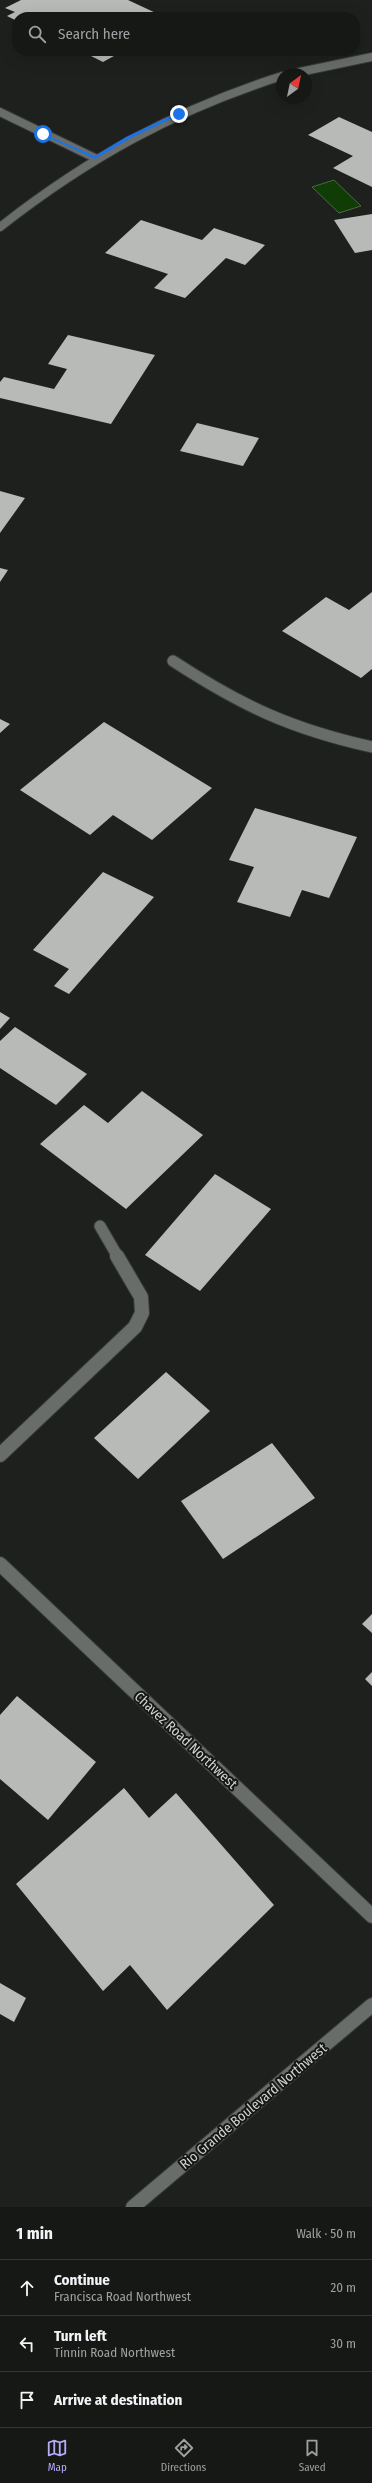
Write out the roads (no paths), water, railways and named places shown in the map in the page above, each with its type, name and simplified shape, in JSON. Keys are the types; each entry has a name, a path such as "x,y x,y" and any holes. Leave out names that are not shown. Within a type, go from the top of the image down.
{"street":[{"path":"312,69 372,57"},
{"path":"0,226 95,158 128,138 219,97 276,78"},
{"path":"0,112 95,158"},
{"path":"173,661 233,699 278,721 332,738 372,747"},
{"path":"0,1455 135,1327 142,1313 142,1297 100,1226"},
{"name":"Chavez Road Northwest","path":"0,1564 372,1916"},
{"name":"Rio Grande Boulevard Northwest","path":"133,2207 372,2005"}]}
